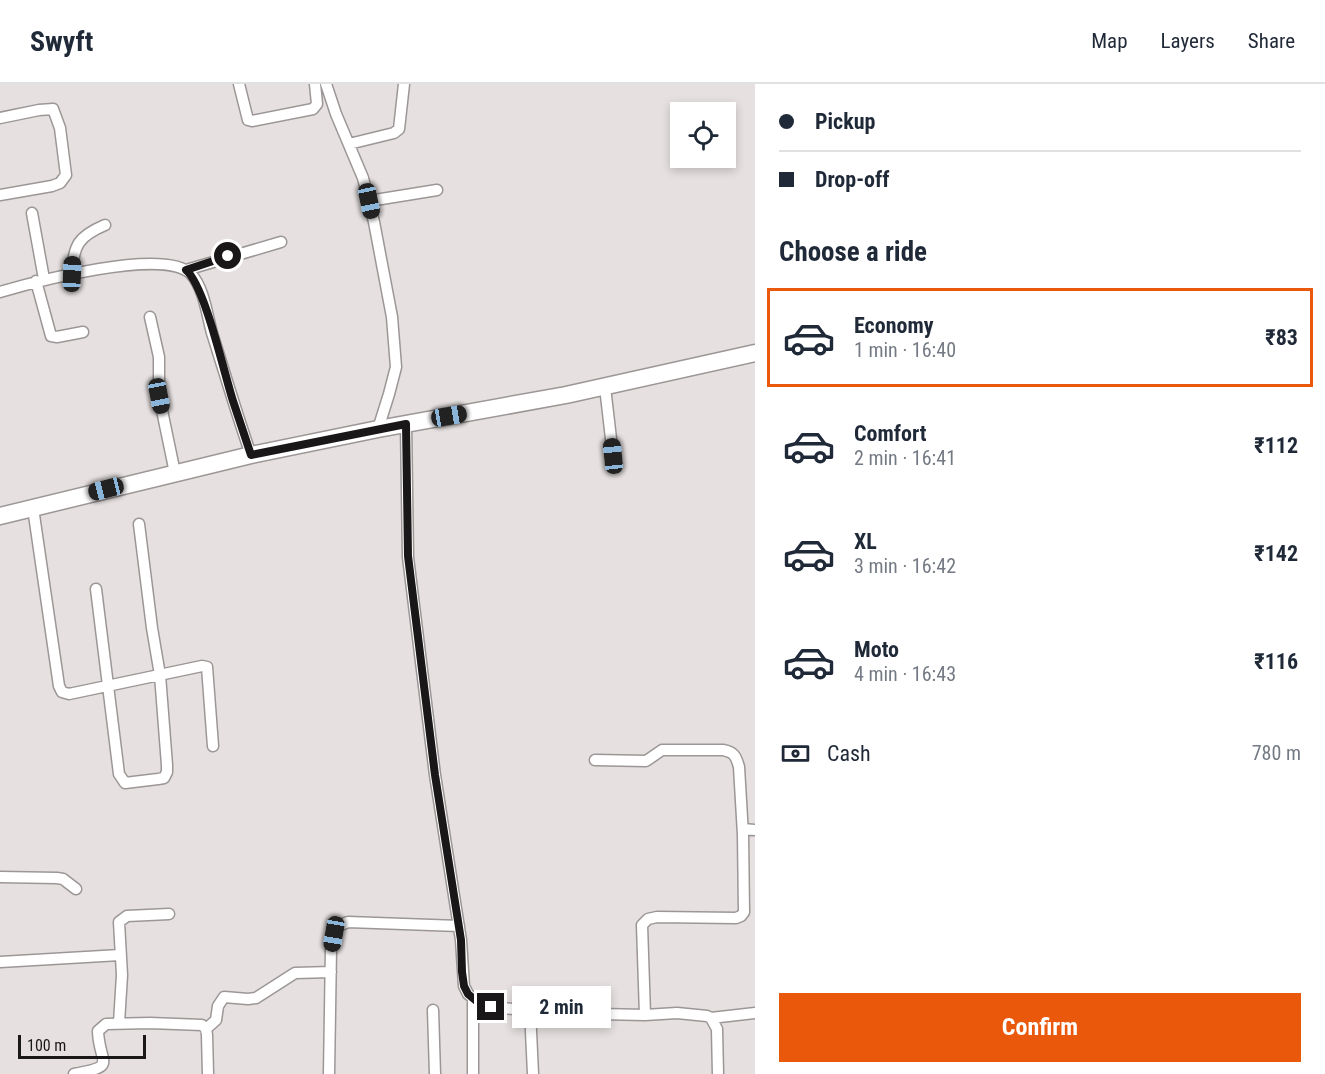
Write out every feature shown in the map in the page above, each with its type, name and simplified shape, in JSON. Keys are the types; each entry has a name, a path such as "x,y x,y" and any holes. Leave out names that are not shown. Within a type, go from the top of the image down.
{"highway":[{"path":"0,516 251,455 605,387 755,353"}],"street":[{"path":"239,84 246,115 248,120 252,121 313,109 317,104 315,84"},
{"path":"327,84 336,114 363,178 385,278 395,342 396,367 378,429"},
{"path":"349,144 394,133 399,129 404,84"},
{"path":"0,118 53,109 57,114 60,128 66,175 60,183 52,186 0,195"},
{"path":"369,201 436,190"},
{"path":"32,213 40,280 51,336 83,332"},
{"path":"72,274 77,245 84,236 105,225"},
{"path":"186,270 281,242"},
{"path":"0,292 40,280 130,265 156,264 186,270 197,284 204,302 251,455"},
{"path":"150,317 159,357 159,396 175,473"},
{"path":"605,387 613,456"},
{"path":"406,424 408,556 435,775 459,926 464,986 473,999 491,1007 645,1015 676,1013 711,1018 755,1012"},
{"path":"33,508 59,686 62,692 69,694 202,666 207,667 213,746"},
{"path":"96,589 118,768 122,781 130,784 164,778 167,765 160,675 139,524"},
{"path":"595,760 646,761 662,750 730,751 736,756 739,767 743,829 750,882 744,912 736,918 657,917 642,925 645,1015"},
{"path":"743,829 755,830"},
{"path":"0,877 57,878 63,879 76,889"},
{"path":"119,1023 122,984 118,927 122,919 127,916 169,914"},
{"path":"329,1074 331,972 334,934 338,926 342,923 459,926"},
{"path":"0,962 120,955"},
{"path":"206,1029 216,1020 218,1006 224,997 256,998 294,973 331,972"},
{"path":"473,999 473,1074"},
{"path":"433,1010 435,1074"},
{"path":"530,1010 533,1074"},
{"path":"711,1018 718,1035 718,1074"},
{"path":"74,1074 100,1068 104,1064 98,1031 106,1024 119,1023 202,1024 206,1029 208,1074"}],"route":[{"path":"228,256 186,270 192,275 204,302 251,455 406,424 408,556 435,775 461,940 464,986 473,999 491,1007"}]}
